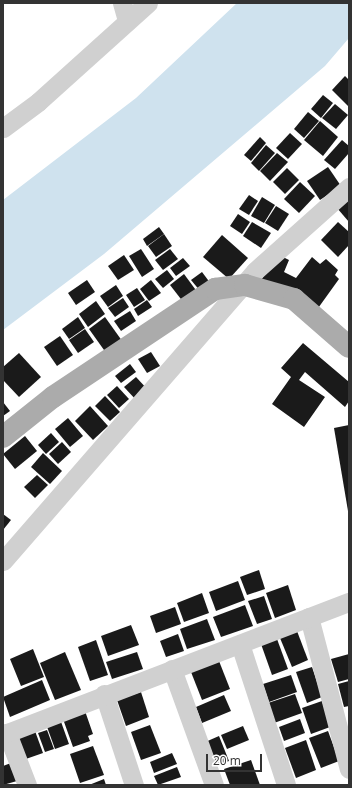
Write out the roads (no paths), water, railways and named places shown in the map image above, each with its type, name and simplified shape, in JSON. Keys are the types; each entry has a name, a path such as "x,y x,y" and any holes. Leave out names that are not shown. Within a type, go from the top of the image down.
{"main road":[{"path":"3,437 53,398 216,289 244,286 294,299 349,347"}],"street":[{"path":"122,3 127,21"},
{"path":"3,128 38,102 148,3"},
{"path":"3,561 244,286 349,187"},
{"path":"27,785 7,733 104,694 349,602"},
{"path":"309,617 349,769"},
{"path":"240,644 286,785"},
{"path":"172,669 214,785"},
{"path":"104,694 134,785"}],"water":[{"path":"237,3 349,3 349,38 325,66 104,254 3,330 3,200 136,98"}]}
